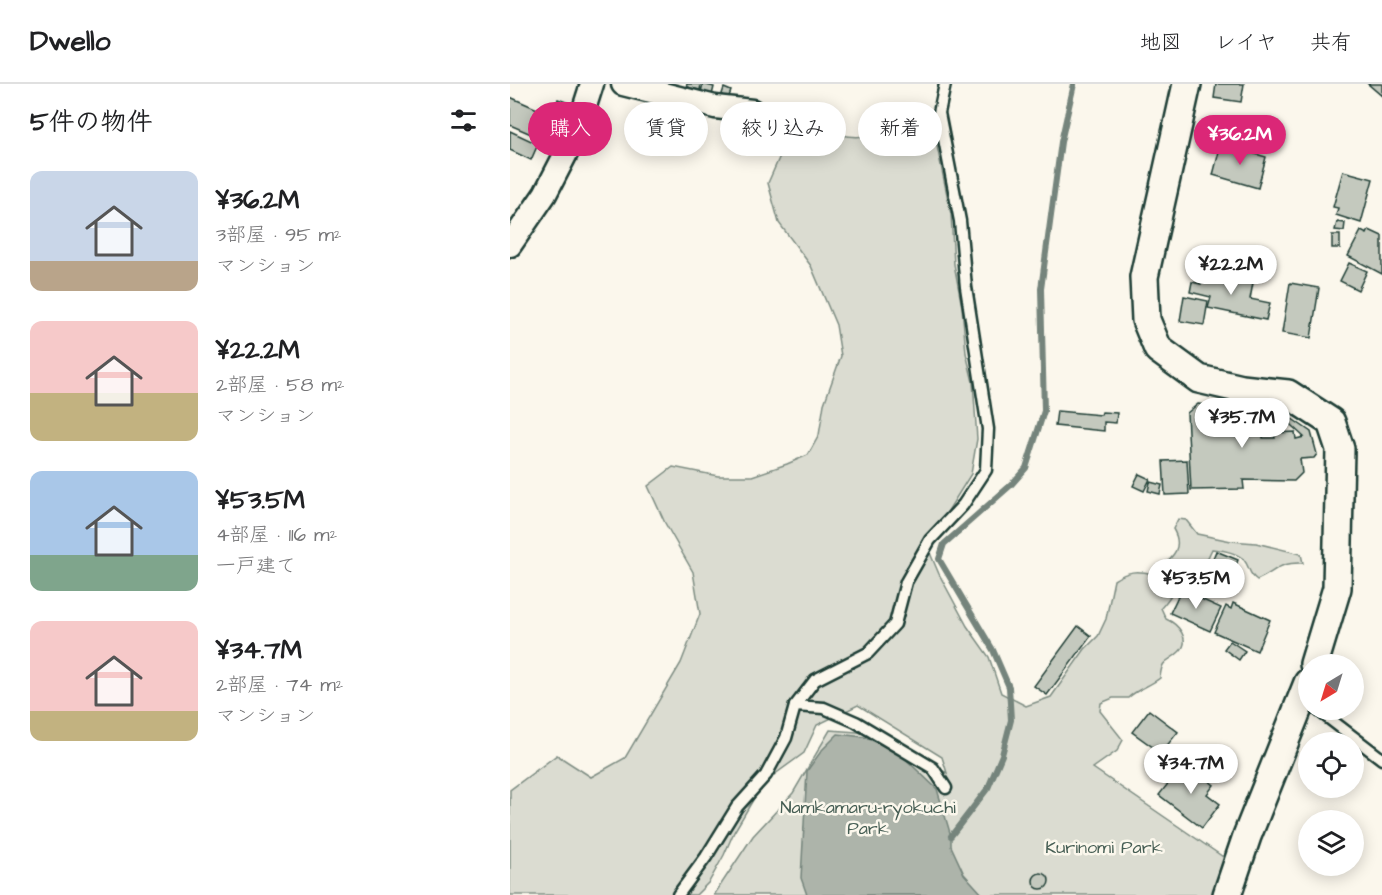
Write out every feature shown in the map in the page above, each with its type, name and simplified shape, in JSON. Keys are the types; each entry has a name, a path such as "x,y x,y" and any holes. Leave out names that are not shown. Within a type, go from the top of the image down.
{"street":[{"path":"510,245 545,194 576,134 591,84"},
{"path":"623,84 720,108"},
{"path":"1187,84 1144,277 1146,320 1158,349 1199,380 1242,389 1288,394 1331,422 1340,449 1337,588 1317,654"},
{"path":"1227,895 1247,836 1300,720"}],"lane":[{"path":"678,895 706,857 737,807 766,775 786,738 795,706 815,680 868,653 895,624 906,582 930,540 963,505 986,470 988,429 966,287 960,221 939,113 945,84"},
{"path":"795,706 824,708 856,722 933,768 946,788"},
{"path":"1336,720 1382,759"}],"green space":[{"path":"846,135 858,136 858,156 939,156 951,214 954,264 962,307 966,353 973,382 977,439 971,474 946,514 924,539 939,574 967,626 989,657 1001,693 1026,706 1051,697 1085,649 1098,636 1106,619 1114,580 1132,572 1153,574 1174,554 1177,543 1173,529 1178,519 1186,520 1197,534 1256,543 1301,554 1303,563 1288,564 1257,580 1241,557 1230,552 1212,549 1202,570 1192,569 1161,608 1166,619 1182,633 1183,647 1164,663 1160,678 1156,681 1128,698 1113,698 1101,703 1100,711 1123,740 1117,751 1093,768 1229,861 1216,895 714,895 753,836 793,793 830,730 871,733 947,773 942,757 858,705 817,725 804,753 763,783 734,832 709,882 696,895 510,895 510,790 557,755 591,777 625,758 681,663 700,614 693,572 665,523 648,486 673,467 718,476 752,476 808,455 819,435 824,404 841,356 836,325 811,266 779,223 768,183 780,156 846,156"}],"shaded area":[{"path":"838,734 864,737 896,750 937,789 951,836 951,846 964,874 983,895 807,895 801,878 807,771 822,750"}],"building":[{"path":"687,84 701,84 700,90 686,87"},
{"path":"703,84 714,87 712,95 701,92"},
{"path":"1216,84 1244,84 1241,102 1214,98"},
{"path":"1368,84 1382,84 1382,96"},
{"path":"724,88 731,91 728,99 721,97"},
{"path":"510,97 528,105 528,133 510,125"},
{"path":"510,131 528,139 528,156 533,156 531,160 510,150"},
{"path":"1221,144 1266,157 1258,188 1213,175"},
{"path":"1343,171 1373,179 1361,223 1336,215 1338,208 1333,207"},
{"path":"1337,222 1345,223 1344,231 1335,230"},
{"path":"1369,230 1382,236 1382,274 1348,256 1361,231 1367,234"},
{"path":"1332,235 1340,235 1340,248 1332,248"},
{"path":"1349,263 1367,271 1358,290 1340,281"},
{"path":"1203,273 1253,283 1250,299 1270,303 1266,320 1208,308 1211,297 1190,292 1192,282 1201,284"},
{"path":"1290,283 1319,288 1311,338 1282,333"},
{"path":"1184,296 1208,301 1204,325 1180,321"},
{"path":"1198,404 1264,413 1263,438 1275,438 1274,433 1295,432 1296,439 1304,437 1281,416 1285,414 1311,432 1317,454 1314,458 1300,459 1302,473 1294,481 1243,480 1244,489 1191,490 1187,413"},
{"path":"1057,411 1101,415 1102,412 1117,413 1116,423 1104,422 1104,431 1055,426"},
{"path":"1187,460 1189,494 1165,495 1163,461"},
{"path":"1139,474 1150,479 1144,491 1133,486"},
{"path":"1150,482 1162,485 1160,494 1148,491"},
{"path":"1216,551 1238,560 1226,592 1203,583"},
{"path":"1181,590 1221,608 1210,631 1170,613"},
{"path":"1233,603 1270,620 1257,651 1214,632 1226,606 1231,609"},
{"path":"1078,626 1091,636 1047,695 1034,686"},
{"path":"1230,641 1245,651 1239,660 1224,649"},
{"path":"1149,710 1178,732 1161,753 1132,732"},
{"path":"1185,762 1214,785 1207,794 1220,804 1202,828 1159,795"},
{"path":"1041,873 1049,881 1041,889 1033,881"}],"waterway":[{"path":"951,836 988,788 1002,755 1011,720 1009,687 993,650 939,559 944,544 1011,485 1026,468 1044,411 1041,289 1061,142 1074,84"}],"park label":[{"name":"Namkamaru-ryokuchi Park","path":"868,817"},
{"name":"Kurinomi Park","path":"1104,847"}]}
